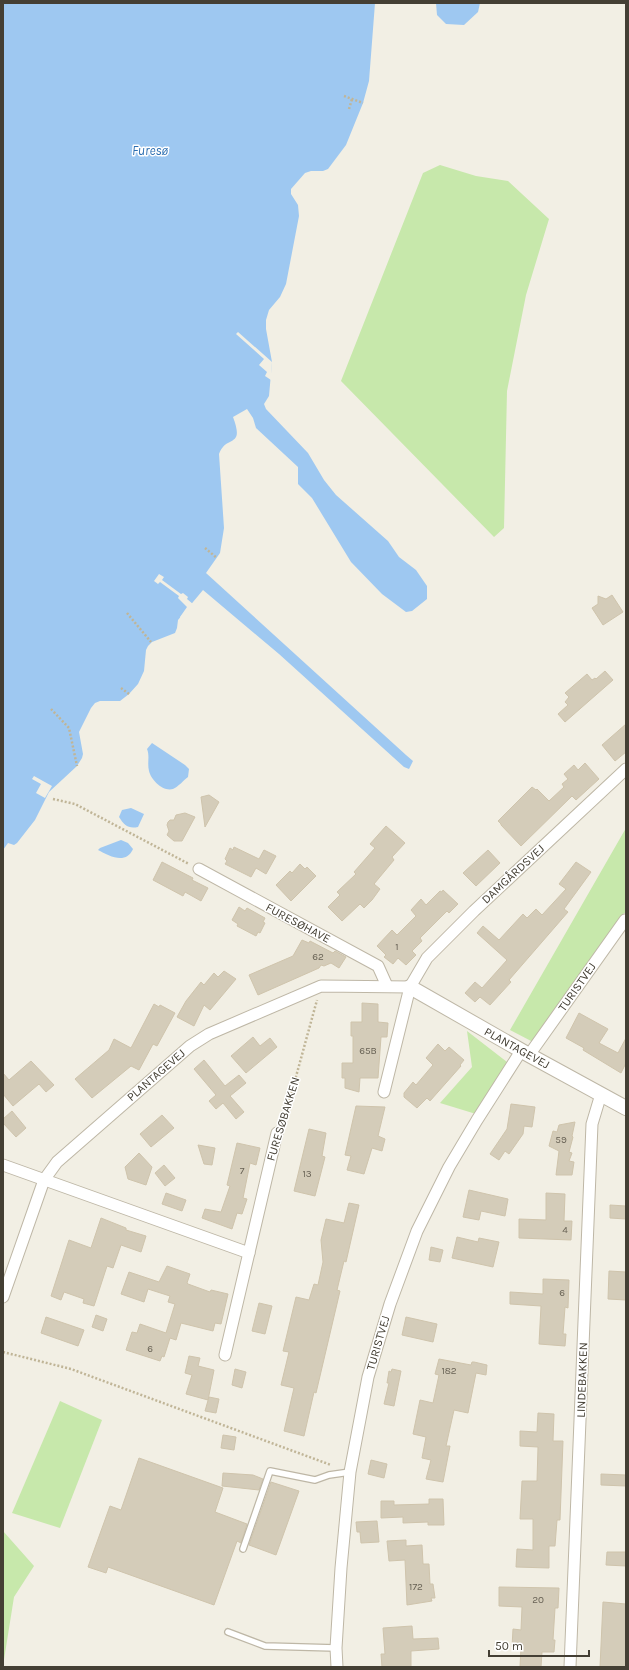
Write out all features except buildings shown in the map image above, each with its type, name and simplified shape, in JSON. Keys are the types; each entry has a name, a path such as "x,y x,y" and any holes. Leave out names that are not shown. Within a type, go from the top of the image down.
{"street":[{"name":"DAMGÅRDSVEJ","path":"410,987 427,958 474,911 626,770"},
{"name":"FURESØHAVE","path":"199,869 378,966 387,986"},
{"name":"TURISTVEJ","path":"337,1667 336,1648 350,1472 368,1377 390,1304 417,1231 449,1167 477,1120 525,1053 625,920"},
{"name":"PLANTAGEVEJ","path":"3,1297 44,1180 57,1162 190,1046 209,1034 321,986 410,987 525,1053 626,1108"},
{"path":"384,1092 410,987"},
{"name":"LINDEBAKKEN","path":"570,1667 592,1124 601,1094"},
{"name":"FURESØBAKKEN","path":"225,1355 277,1133"},
{"path":"3,1165 249,1253"}],"lane":[{"path":"243,1549 270,1471 315,1480 329,1474 350,1472"},
{"path":"228,1632 265,1646 336,1648"}],"path":[{"path":"344,96 363,103"},
{"path":"349,109 352,99"},
{"path":"204,548 217,558"},
{"path":"127,613 152,642"},
{"path":"121,688 130,694"},
{"path":"52,709 69,728 77,766"},
{"path":"53,798 75,804 199,869"},
{"name":"FURESØBAKKEN","path":"277,1133 284,1122 321,986"},
{"path":"3,1352 71,1369 350,1472"}],"green space":[{"path":"440,165 476,176 508,181 549,219 526,295 507,391 504,528 494,537 341,381 423,173"},
{"path":"626,828 626,913 624,913 533,1042 510,1030"},
{"path":"467,1031 507,1062 506,1067 476,1114 440,1103 472,1067"},
{"path":"60,1401 102,1420 60,1528 12,1513"},
{"path":"3,1531 34,1566 14,1597 3,1666"}],"water":[{"name":"Furesø","path":"3,3 375,3 369,81 363,103 346,145 328,169 305,173 291,189 291,194 298,205 299,216 286,284 280,297 269,310 266,320 266,329 272,362 269,396 264,404 266,409 308,453 324,480 336,495 388,541 399,557 416,570 427,586 427,599 412,611 406,612 382,594 351,562 312,498 298,484 298,467 256,428 253,418 247,409 233,417 237,433 236,437 222,448 219,454 224,528 220,553 206,573 413,761 409,769 404,767 279,654 203,590 178,620 175,633 152,642 148,646 146,650 144,671 138,684 129,694 120,701 100,701 95,703 91,708 79,732 83,754 82,758 77,766 49,792 35,820 17,843 14,845 8,843 3,850"},
{"path":"436,3 480,3 478,12 464,25 446,24 437,15"},
{"path":"152,743 189,769 188,777 173,789 165,789 152,778 150,774 148,768 147,749"},
{"path":"131,808 144,814 138,827 127,826 119,817 122,810"},
{"path":"121,840 128,843 133,849 126,857 112,857 98,850 100,848"}],"pier":[{"path":"238,332 272,362 271,380 265,376 267,372 259,365 264,359 236,334"},
{"path":"159,574 164,577 162,580 181,594 183,593 193,604 181,619 180,617 187,607 178,598 179,596 160,582 158,584 154,581"},
{"path":"34,776 52,786 45,798 36,793 41,784 32,779"}]}
